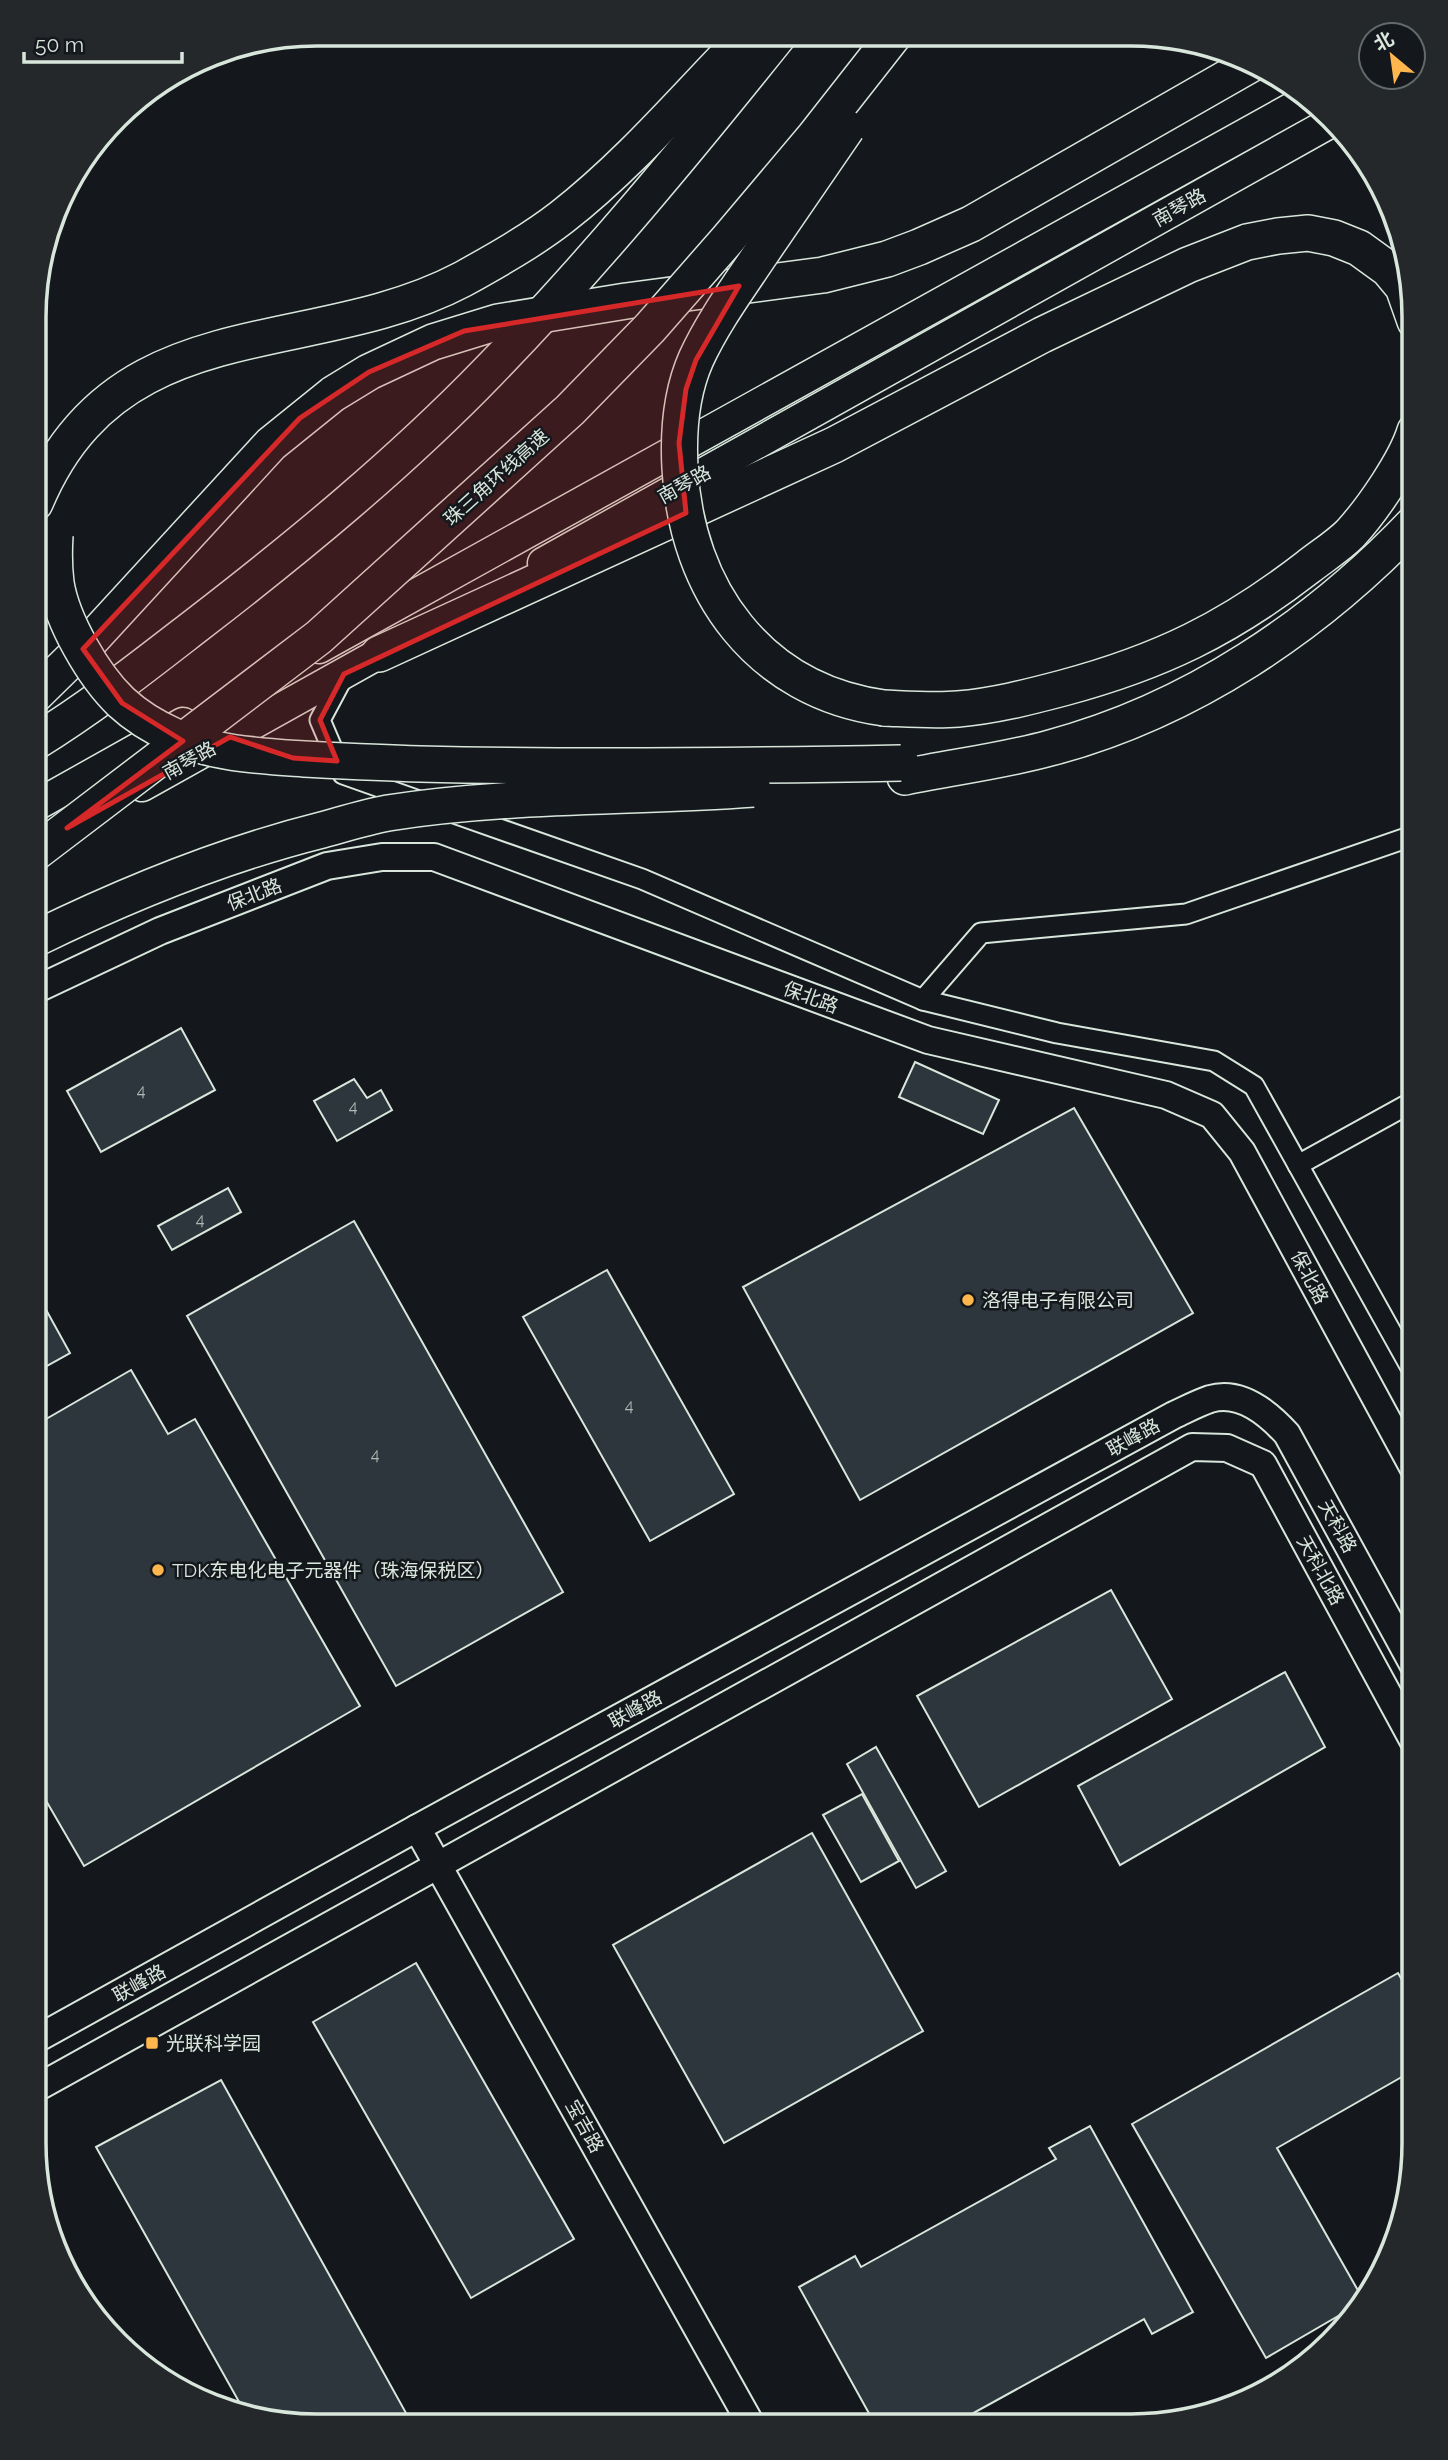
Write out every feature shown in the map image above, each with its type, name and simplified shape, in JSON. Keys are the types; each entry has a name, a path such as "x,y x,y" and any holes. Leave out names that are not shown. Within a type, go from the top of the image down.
{"highway":[{"path":"46,481 58,458 90,418 119,394 162,369 188,357 240,342 342,321 403,304 436,292 533,238 588,195 735,46"},
{"path":"46,736 259,578 389,466 468,391 575,279 703,130 770,46"},
{"name":"珠三角环线高速","path":"46,845 319,637 570,410 650,328 719,249 814,137 885,46"},
{"path":"903,46 729,301 696,360 686,388 679,443 684,503 695,554 706,580 746,638 780,667 814,689 857,705 958,709 1046,693 1139,665 1199,639 1241,615 1349,534 1402,486"},
{"path":"46,684 91,640 271,444 333,394 369,372 433,342 498,322 626,301 823,275 887,259 971,224 1242,69"},
{"path":"379,654 834,445 1054,329 1188,265 1247,242 1308,233 1334,238 1359,248 1388,269 1400,285"},
{"path":"119,394 85,445 63,495 55,535 56,582 69,624 93,666 113,693 135,713 175,736 235,752 369,763 903,770"},
{"path":"1349,534 1402,460"},
{"path":"46,934 140,892 221,860 279,841 386,814 529,797 732,790 981,762 1051,748 1176,701 1239,666 1295,629 1348,587 1402,535"}],"main road":[{"name":"南琴路","path":"46,800 1298,104"},
{"name":"南琴路","path":"46,840 1324,126"}],"street":[{"path":"343,774 320,720 344,674"},
{"path":"230,737 642,879 923,1000 1057,1033 1214,1060 1254,1086 1402,1351"},
{"path":"923,1000 981,933 1186,914 1402,839"},
{"name":"保北路","path":"46,985 160,931 327,866 382,857 434,857 928,1040 1166,1095 1212,1115 1242,1152 1402,1447"},
{"path":"1298,1165 1402,1108"},
{"name":"联峰路","path":"46,2034 1174,1415 1213,1398 1244,1400"},
{"name":"天科路","path":"1244,1400 1271,1416 1287,1433 1402,1644"},
{"name":"联峰路","path":"46,2083 1192,1447"},
{"name":"天科北路","path":"1192,1447 1227,1448 1264,1464 1402,1720"},
{"name":"宝吉路","path":"417,1828 745,2414"}],"highlighted area":[{"path":"739,286 696,360 686,389 679,443 686,513 344,674 320,720 337,761 293,758 230,737 67,828 183,741 122,703 83,649 300,418 369,372 464,331"}],"building":[{"path":"181,1028 215,1090 101,1152 67,1091"},
{"path":"915,1062 999,1100 983,1134 899,1097"},
{"path":"354,1079 367,1098 381,1090 392,1110 337,1141 314,1101"},
{"name":"洛得电子有限公司","path":"1074,1108 1193,1313 860,1500 743,1287"},
{"path":"228,1188 241,1212 172,1250 158,1226"},
{"name":"TDK东电化电子元器件（珠海保税区）","path":"354,1221 563,1592 396,1686 187,1316"},
{"path":"607,1270 734,1494 650,1541 523,1317"},
{"path":"46,1310 70,1353 46,1366"},
{"name":"TDK东电化电子元器件（珠海保税区）","path":"131,1370 168,1434 195,1419 360,1706 84,1866 46,1801 46,1419"},
{"path":"1111,1590 1172,1699 979,1807 917,1696"},
{"path":"1285,1672 1325,1747 1120,1865 1078,1786"},
{"path":"876,1747 946,1871 916,1888 847,1764"},
{"path":"862,1794 899,1861 861,1882 823,1815"},
{"path":"812,1833 923,2031 724,2143 613,1945"},
{"path":"416,1963 574,2239 471,2298 313,2022"},
{"path":"1398,1973 1402,1980 1402,2077 1277,2148 1359,2291 1341,2314 1266,2358 1132,2124"},
{"path":"221,2080 406,2413 299,2414 240,2403 96,2147"},
{"path":"1090,2126 1193,2312 1152,2334 1144,2319 972,2414 869,2414 799,2287 855,2256 861,2267 1056,2159 1049,2148"}],"place":[{"name":"洛得电子有限公司","path":"968,1300"},
{"name":"TDK东电化电子元器件（珠海保税区）","path":"158,1570"},
{"name":"光联科学园","path":"152,2043"}]}
